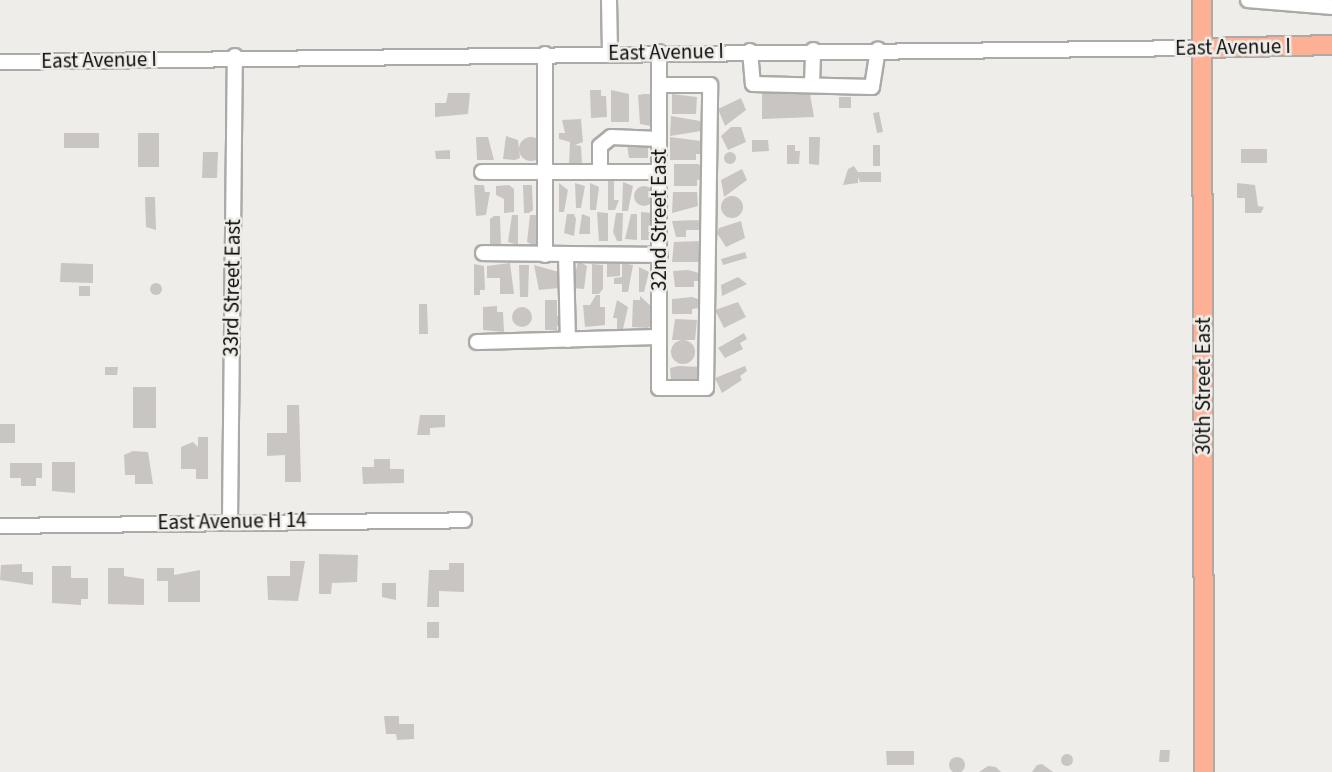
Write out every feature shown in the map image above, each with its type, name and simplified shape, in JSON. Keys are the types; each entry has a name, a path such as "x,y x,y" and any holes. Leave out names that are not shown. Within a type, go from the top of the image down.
{"main road":[{"name":"30th Street East","path":"1202,0 1204,772"},
{"name":"East Avenue I","path":"1202,48 1332,45"}],"street":[{"path":"609,0 610,53"},
{"path":"1248,0 1332,6"},
{"name":"East Avenue I","path":"0,62 813,50 1202,48"},
{"path":"812,84 813,50"},
{"path":"750,51 753,84 872,87 878,50"},
{"name":"32nd Street East","path":"659,52 659,85 659,172 660,255 659,388 706,388 710,85 659,85"},
{"path":"545,54 545,255"},
{"name":"33rd Street East","path":"230,520 235,57"},
{"path":"600,171 600,146 611,137 659,139"},
{"path":"482,173 659,172"},
{"path":"483,253 660,255"},
{"path":"566,255 568,340"},
{"path":"477,342 659,337"},
{"name":"East Avenue H 14","path":"0,526 230,520 464,520"}],"building":[{"path":"809,88 814,117 762,119 762,89"},
{"path":"590,90 601,90 601,96 606,96 607,117 591,118"},
{"path":"611,90 629,94 629,122 611,122"},
{"path":"448,93 470,93 468,114 435,117 435,103 446,103"},
{"path":"650,94 651,126 640,124 638,95"},
{"path":"672,94 697,97 696,114 672,114"},
{"path":"839,97 851,97 851,108 839,108"},
{"path":"741,98 746,110 725,126 718,109"},
{"path":"879,112 883,132 877,133 873,113"},
{"path":"671,116 700,121 701,131 670,136"},
{"path":"581,119 583,142 575,145 581,146 582,164 569,164 570,142 559,139 559,133 565,133 562,120"},
{"path":"731,127 741,127 746,142 728,150 721,136"},
{"path":"64,133 99,133 99,148 64,148"},
{"path":"138,133 159,133 159,167 138,167"},
{"path":"506,136 518,140 520,158 503,159"},
{"path":"476,137 488,137 494,160 477,160"},
{"path":"531,137 542,144 543,149 536,160 531,161 520,154 519,149 526,138"},
{"path":"670,137 701,141 701,154 696,154 696,160 670,160"},
{"path":"809,137 820,137 819,165 809,164"},
{"path":"752,140 768,140 769,151 752,152"},
{"path":"648,144 648,158 629,158 627,145"},
{"path":"787,145 795,145 795,151 800,151 799,164 787,164"},
{"path":"873,145 880,145 880,166 873,166"},
{"path":"1241,149 1267,149 1267,163 1241,163"},
{"path":"450,150 450,159 436,159 435,151"},
{"path":"203,152 218,152 217,178 202,178"},
{"path":"730,152 736,158 730,164 724,158"},
{"path":"674,164 698,164 704,168 705,179 697,180 697,186 674,186"},
{"path":"854,166 858,172 881,172 881,182 860,182 858,177 858,183 843,185 848,169"},
{"path":"742,169 747,180 724,197 721,180"},
{"path":"608,180 614,180 614,200 619,200 615,210 608,210"},
{"path":"623,182 633,186 628,211 622,211"},
{"path":"559,183 568,190 564,212 559,212"},
{"path":"575,183 585,186 581,208 576,208"},
{"path":"590,183 599,187 596,210 590,210"},
{"path":"1237,183 1255,185 1258,206 1264,207 1261,213 1245,213 1245,198 1237,198"},
{"path":"474,185 484,185 485,192 490,192 486,215 476,216"},
{"path":"509,185 514,189 514,212 504,213 504,199 496,195 496,186"},
{"path":"523,185 532,185 533,210 529,213 524,213"},
{"path":"644,186 651,189 654,196 651,203 644,206 637,203 634,196 637,189"},
{"path":"673,192 697,192 698,206 672,213"},
{"path":"732,196 740,199 743,207 740,215 732,218 724,215 721,207 724,199"},
{"path":"145,197 155,197 156,230 146,227"},
{"path":"597,212 608,213 608,241 599,241"},
{"path":"641,212 652,213 652,240 641,240"},
{"path":"616,213 623,213 622,241 617,241 613,232"},
{"path":"567,214 574,214 576,219 574,236 564,233"},
{"path":"582,214 590,217 590,234 579,234"},
{"path":"631,214 637,214 637,240 625,239"},
{"path":"512,215 518,215 518,245 508,242"},
{"path":"530,215 542,215 537,247 527,242"},
{"path":"500,216 501,246 490,244 490,219"},
{"path":"700,220 701,230 686,230 686,237 676,237 672,221"},
{"path":"741,221 745,238 726,247 717,233 719,228"},
{"path":"701,241 702,262 672,262 674,242"},
{"path":"745,252 747,258 723,265 721,259"},
{"path":"578,261 587,266 584,289 572,288"},
{"path":"61,263 93,264 93,283 60,282"},
{"path":"510,263 514,294 500,294 500,278 487,278 487,266"},
{"path":"622,263 633,265 628,292 622,292 622,284 614,284 614,278 622,277"},
{"path":"474,264 484,266 485,290 480,290 480,295 474,295"},
{"path":"592,264 603,265 603,289 599,294 592,294"},
{"path":"607,264 620,264 620,276 607,277"},
{"path":"519,265 529,265 528,297 520,297"},
{"path":"534,265 559,272 559,288 539,290"},
{"path":"639,267 649,272 644,292 639,292"},
{"path":"688,270 703,274 703,281 694,281 694,287 675,287 673,271"},
{"path":"738,277 747,284 722,296 721,285"},
{"path":"151,284 161,284 161,294 151,294"},
{"path":"79,286 90,286 90,296 79,296"},
{"path":"596,295 600,295 600,307 605,307 605,325 585,327 583,305 590,305"},
{"path":"640,296 653,308 652,326 647,328 632,327 633,300 640,300"},
{"path":"672,299 698,299 699,308 692,309 692,314 672,314"},
{"path":"545,300 557,300 557,316 563,316 563,326 557,326 557,330 545,330"},
{"path":"617,300 628,307 623,329 617,329 617,318 613,318"},
{"path":"738,302 746,317 724,328 715,310"},
{"path":"419,304 427,304 428,334 419,334"},
{"path":"497,306 497,312 503,312 504,332 483,330 483,307"},
{"path":"522,307 529,310 532,317 529,324 522,327 515,324 512,317 515,310"},
{"path":"675,319 697,320 695,340 672,340"},
{"path":"744,333 747,339 740,343 743,349 725,358 718,348"},
{"path":"678,340 688,340 695,347 695,357 688,364 678,364 671,357 671,347"},
{"path":"745,366 747,371 740,376 742,380 722,393 715,378"},
{"path":"105,367 118,367 117,375 105,375"},
{"path":"702,367 703,379 671,381 670,368"},
{"path":"133,387 156,387 156,428 133,428"},
{"path":"287,405 299,405 301,482 285,482 285,455 267,456 267,433 287,433"},
{"path":"420,415 445,415 445,427 430,428 430,435 417,435"},
{"path":"0,424 15,424 15,443 0,443"},
{"path":"198,437 208,437 208,479 196,479 196,469 181,469 181,447 193,442 198,447"},
{"path":"133,451 148,452 153,484 135,484 135,475 125,475 124,455"},
{"path":"374,459 390,459 390,469 404,469 404,483 363,484 362,467 374,467"},
{"path":"52,462 75,462 75,493 52,491"},
{"path":"10,463 42,463 42,478 36,478 36,486 21,486 21,478 10,478"},
{"path":"319,554 358,555 357,582 332,583 331,594 319,594"},
{"path":"290,561 305,561 298,601 268,600 267,576 290,576"},
{"path":"449,563 464,563 464,592 439,591 439,607 427,607 429,570 449,570"},
{"path":"22,564 22,572 33,572 33,585 0,580 1,565"},
{"path":"52,566 71,566 71,578 88,578 88,599 81,599 81,605 52,603"},
{"path":"108,568 124,568 124,576 144,579 144,605 108,604"},
{"path":"157,568 174,568 174,575 200,570 200,602 168,602 168,581 157,581"},
{"path":"382,583 396,583 396,600 382,597"},
{"path":"427,622 439,622 439,638 427,638"},
{"path":"384,716 399,716 399,724 414,724 414,739 397,740 396,734 386,734"},
{"path":"1160,750 1170,750 1169,762 1159,762"},
{"path":"886,751 914,751 914,765 887,765"},
{"path":"1067,754 1073,760 1067,766 1061,760"},
{"path":"957,757 963,759 963,771 957,773 951,771 949,765 951,759"},
{"path":"1042,764 1053,772 1032,772 1037,765"},
{"path":"988,766 996,767 1001,772 979,772"}]}
